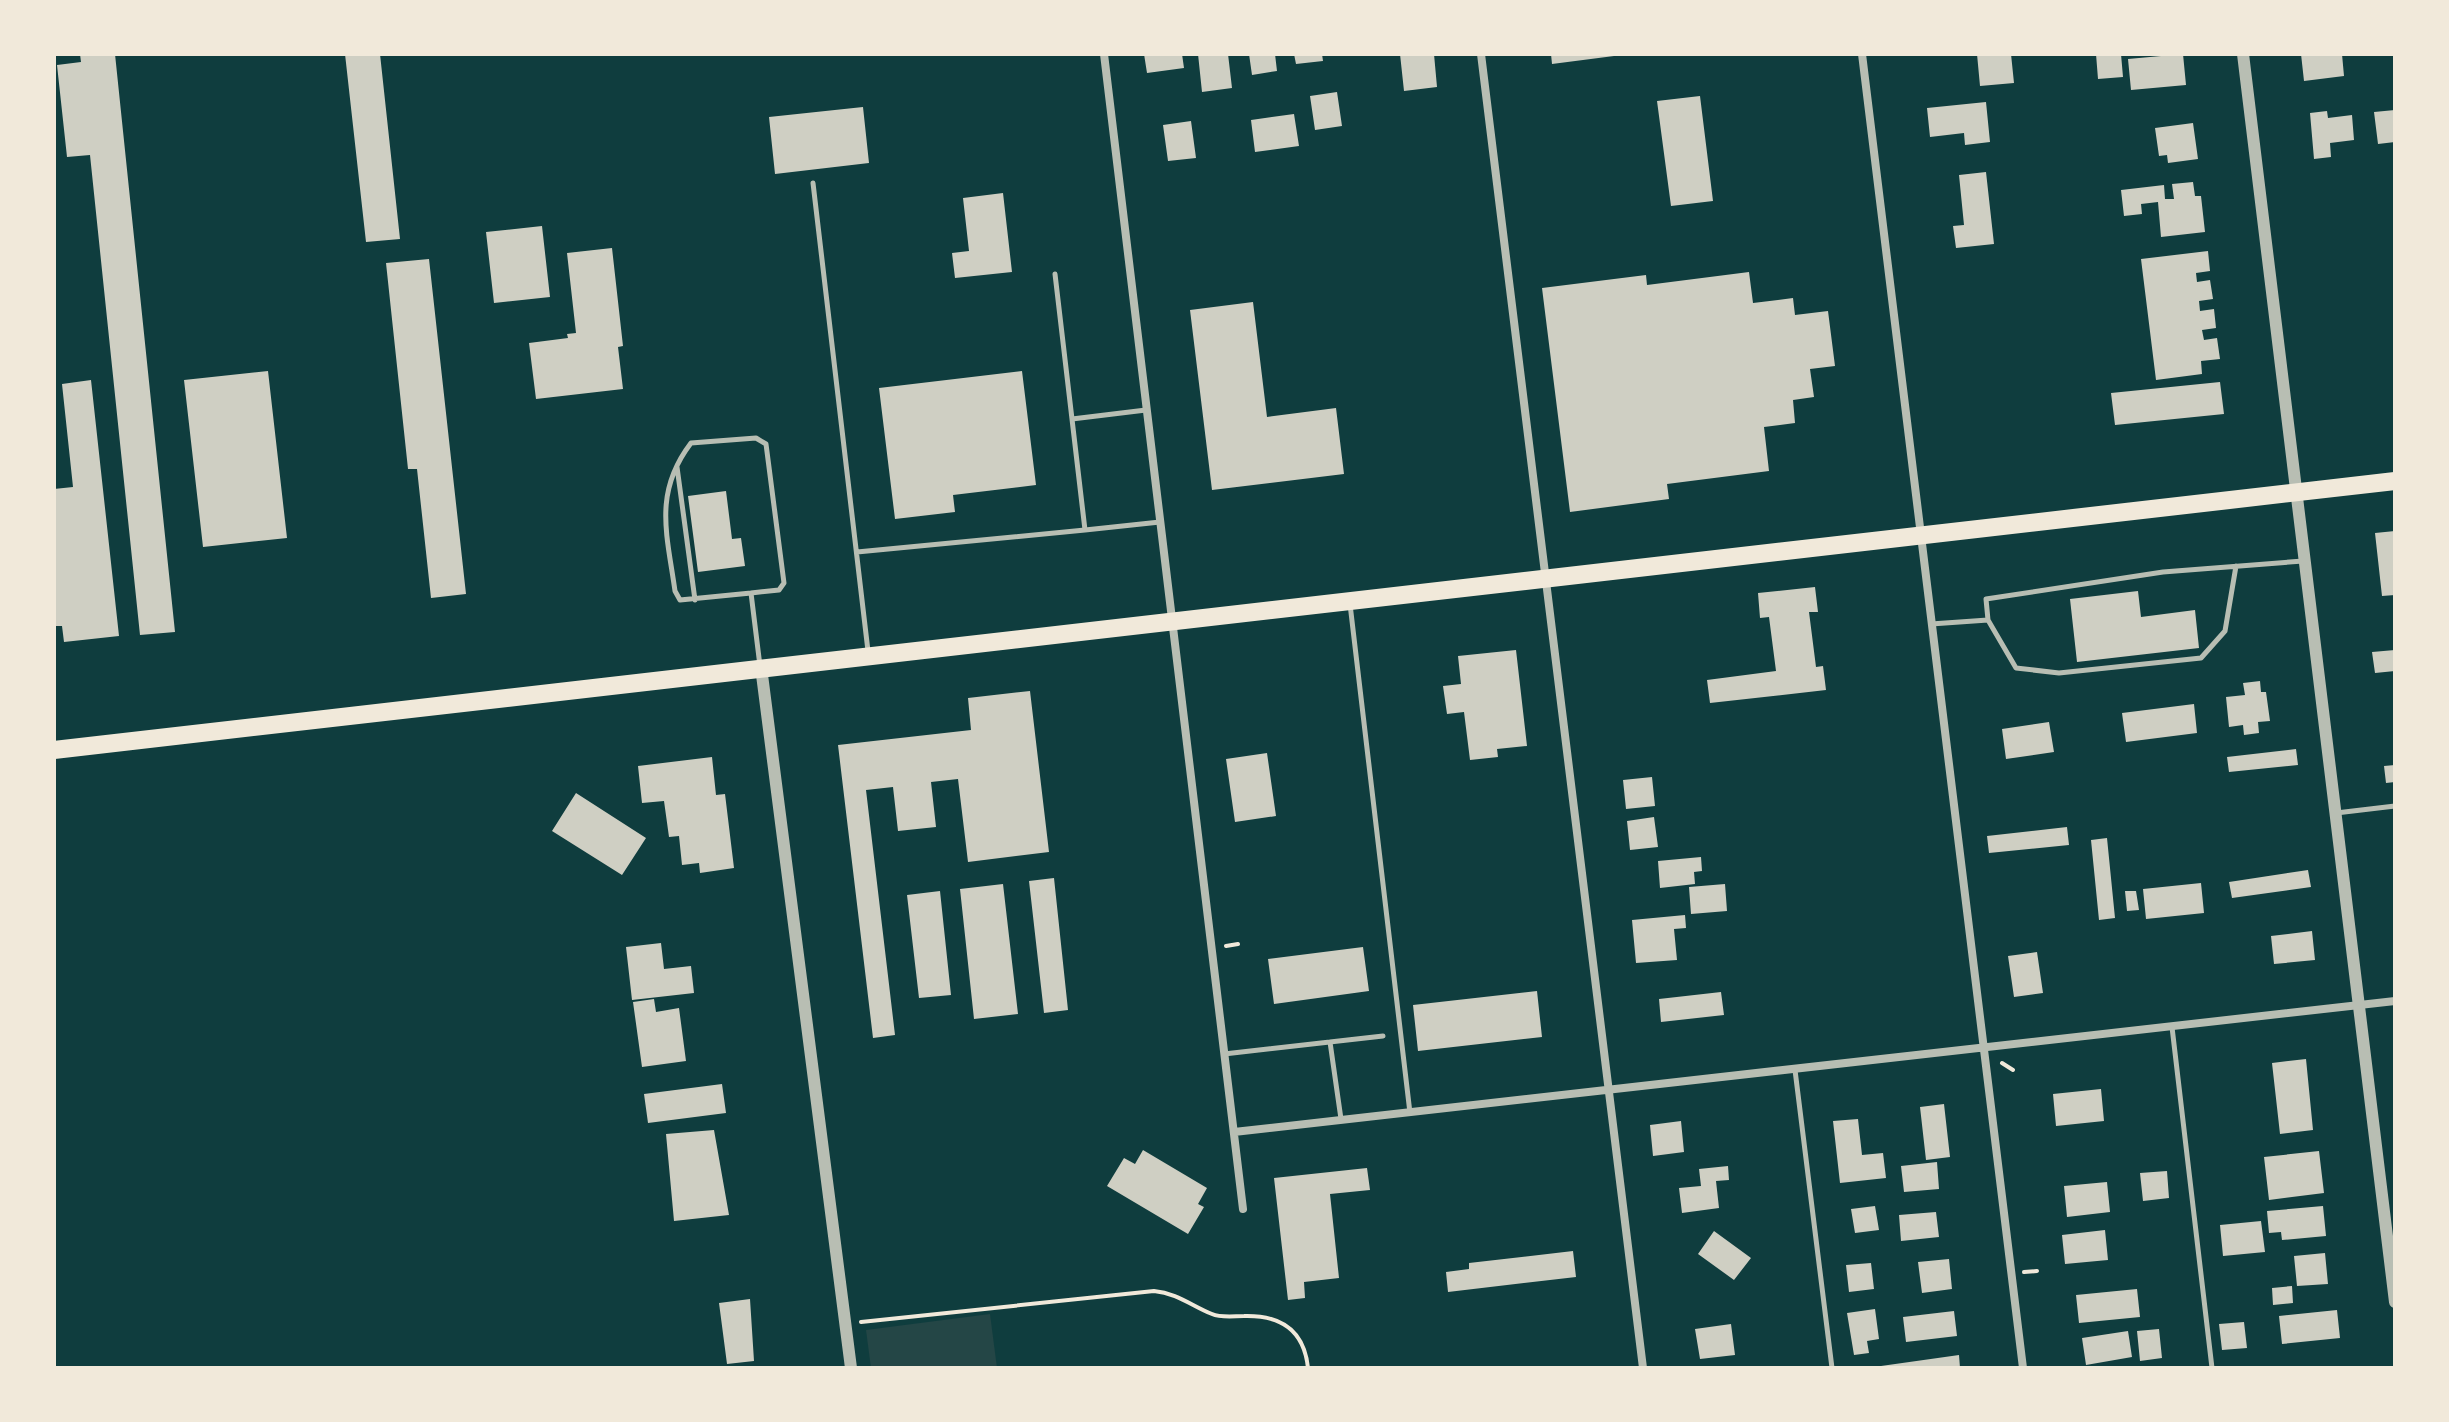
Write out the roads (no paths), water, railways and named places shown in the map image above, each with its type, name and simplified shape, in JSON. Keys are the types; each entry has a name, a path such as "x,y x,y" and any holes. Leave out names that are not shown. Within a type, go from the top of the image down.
{"highway":[{"path":"54,750 1172,619 2395,481"}],"street":[{"path":"1104,54 1243,1209"},
{"path":"1481,54 1643,1368"},
{"path":"1862,54 2023,1368"},
{"path":"2243,54 2334,813 2388,1195 2395,1302"},
{"path":"761,667 851,1368"},
{"path":"1234,1132 1983,1050 2395,1001"}],"lane":[{"path":"813,183 868,654"},
{"path":"1055,274 1085,530"},
{"path":"1072,419 1146,410"},
{"path":"756,438 766,444 784,583 779,590 751,593 680,600 675,591 663,505 676,462 691,443 756,438"},
{"path":"676,462 695,600"},
{"path":"857,552 1160,522"},
{"path":"2236,566 2225,631 2201,658 2059,673 2016,668 1988,620 1986,599 2163,572 2236,566 2303,561"},
{"path":"751,593 761,667"},
{"path":"1350,599 1410,1113"},
{"path":"1930,624 1988,620"},
{"path":"2334,813 2395,806"},
{"path":"2172,1027 2212,1368"},
{"path":"1224,1054 1383,1036"},
{"path":"1330,1042 1341,1120"},
{"path":"1795,1070 1832,1368"}]}
